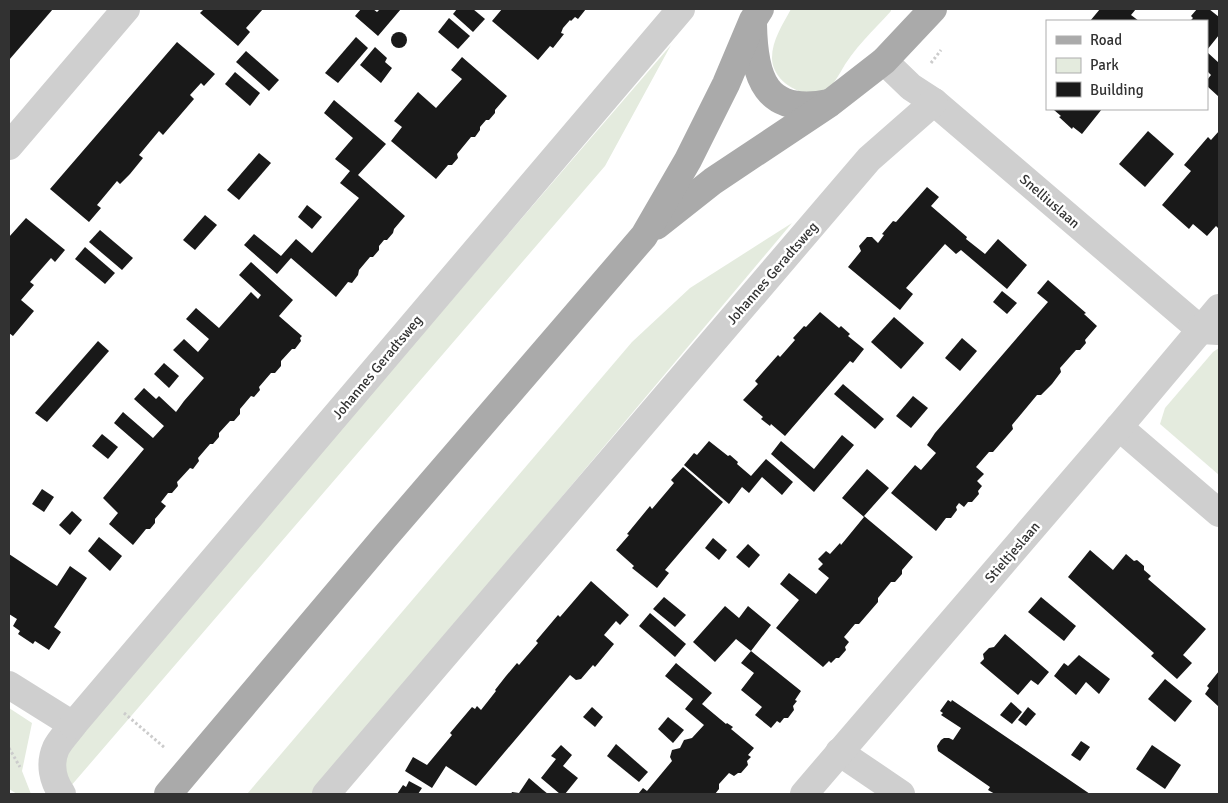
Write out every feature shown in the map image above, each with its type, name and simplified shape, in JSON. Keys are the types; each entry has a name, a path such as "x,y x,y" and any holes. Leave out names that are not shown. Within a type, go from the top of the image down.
{"main road":[{"path":"644,236 713,181 830,103 884,61 910,21 933,9"},
{"path":"757,14 756,60 761,78 768,91 778,99 795,106 812,107 830,103"},
{"path":"168,794 391,530 644,236 688,160 726,84 757,14"}],"street":[{"path":"9,146 126,9"},
{"name":"Johannes Geradtsweg","path":"62,794 54,783 52,766 56,748 73,725 680,9"},
{"name":"Snelliuslaan","path":"884,61 910,87 934,102 1210,331"},
{"name":"Johannes Geradtsweg","path":"326,794 869,159 934,102"},
{"name":"Stieltjeslaan","path":"804,794 1119,427 1210,331 1219,308"},
{"path":"1119,427 1219,513"},
{"path":"9,685 73,725"},
{"path":"839,752 901,794"}],"path":[{"path":"910,87 939,54 943,46"},
{"path":"100,694 171,754"}],"green space":[{"path":"791,9 891,9 891,11 857,48 830,88 818,93 809,93 800,91 784,82 777,75 773,67 772,51"},
{"path":"671,45 605,166 70,787 47,760 294,483"},
{"path":"792,223 312,794 247,794 632,342 690,288"},
{"path":"1219,348 1219,475 1160,424 1165,408 1213,352"},
{"path":"9,708 32,723 22,771 31,794 17,794 9,789"}],"building":[{"path":"9,9 53,9 9,60"},
{"path":"204,9 263,9 246,28 250,32 238,46 200,13"},
{"path":"361,9 373,9 377,12 380,9 401,9 378,36 355,16"},
{"path":"457,9 473,9 485,19 473,32 453,14"},
{"path":"502,9 586,9 578,19 575,17 570,20 563,28 561,33 564,34 553,48 550,46 538,60 492,21"},
{"path":"1100,9 1136,9 1131,15 1138,20 1091,20"},
{"path":"1197,9 1209,9 1219,17 1219,35 1208,49 1208,20 1191,20 1193,18 1191,16"},
{"path":"449,18 470,36 458,49 438,32"},
{"path":"396,32 402,32 407,37 405,46 396,48 391,43 391,37"},
{"path":"356,37 368,48 338,83 325,73"},
{"path":"177,42 215,74 204,86 201,83 190,95 194,99 163,135 159,131 139,155 143,158 130,174 120,184 117,181 97,205 101,208 89,222 50,189"},
{"path":"375,47 387,58 385,62 392,68 381,83 360,65"},
{"path":"246,51 279,80 269,91 236,62"},
{"path":"1208,53 1219,63 1219,97 1208,87 1208,79 1211,75 1208,72"},
{"path":"462,57 507,96 489,120 486,120 480,127 475,137 471,137 457,154 458,158 452,165 448,165 436,179 391,141 402,127 394,121 418,92 436,108 462,79 451,70"},
{"path":"235,72 260,93 250,106 225,84"},
{"path":"334,100 386,144 358,175 405,216 387,240 384,240 379,246 379,250 359,270 352,283 348,282 336,297 291,258 277,274 244,245 254,234 281,256 296,239 312,253 359,198 340,183 350,171 335,159 353,138 324,113"},
{"path":"1054,110 1101,110 1082,134 1073,127 1072,129 1059,117 1061,116"},
{"path":"1148,131 1174,154 1145,187 1119,164"},
{"path":"1219,131 1219,229 1216,226 1207,236 1193,224 1189,229 1162,205 1191,171 1184,165 1208,137 1211,140"},
{"path":"259,153 271,163 239,200 227,190"},
{"path":"927,187 939,197 931,206 985,254 998,239 1027,265 1007,289 961,250 956,254 945,244 906,288 913,294 900,310 848,267 861,251 859,246 867,237 872,237 878,243 884,235 882,234 893,221 896,222"},
{"path":"307,205 322,217 312,229 298,217"},
{"path":"205,215 217,225 195,250 183,240"},
{"path":"26,218 65,250 55,262 51,258 30,282 34,285 21,300 34,311 13,336 9,333 9,237"},
{"path":"100,230 133,258 122,270 89,242"},
{"path":"85,247 115,273 105,284 75,259"},
{"path":"251,262 293,300 279,316 302,336 300,338 301,341 281,361 281,366 275,373 271,373 259,387 260,390 254,397 251,396 240,409 240,414 234,421 230,421 219,433 219,437 198,458 199,461 193,469 190,468 177,482 178,486 172,493 168,493 161,502 166,506 155,519 155,523 150,529 146,529 133,545 109,524 118,513 103,498 144,449 114,423 123,412 153,438 164,426 134,399 144,388 156,399 159,396 176,412 204,378 173,350 184,339 198,352 209,339 186,319 196,308 219,328 251,292 258,299 261,295 239,275"},
{"path":"1048,280 1086,313 1084,314 1097,326 1085,340 1086,343 1080,350 1076,350 1060,368 1061,372 1052,384 1041,395 1037,395 1012,425 1013,429 993,452 989,452 976,467 984,474 977,481 982,486 978,491 979,494 964,507 959,503 956,507 957,510 951,518 946,518 936,531 891,493 915,465 921,470 936,453 927,445 935,433 1048,302 1037,293"},
{"path":"1002,291 1017,303 1007,314 993,302"},
{"path":"820,312 839,328 841,326 850,334 848,336 864,349 853,363 850,361 785,436 771,424 770,426 761,419 763,417 743,400 758,384 755,381 778,355 780,357 804,326 806,327"},
{"path":"894,317 924,343 901,369 871,342"},
{"path":"962,338 977,351 960,371 945,358"},
{"path":"98,341 109,351 47,422 35,413"},
{"path":"164,363 179,376 169,388 154,374"},
{"path":"843,384 884,419 875,429 834,394"},
{"path":"913,396 928,408 911,428 896,416"},
{"path":"102,434 118,447 108,459 92,446"},
{"path":"842,435 854,445 814,492 771,454 781,441 814,469"},
{"path":"709,441 728,456 730,455 751,476 766,459 793,482 782,495 762,477 749,493 742,487 729,504 684,465 694,453 697,455"},
{"path":"683,467 723,502 665,570 669,573 657,588 632,568 634,566 616,550 650,506 652,509 674,483 671,480"},
{"path":"867,469 889,488 864,516 913,557 902,570 902,574 895,582 891,582 878,598 878,602 859,624 855,624 844,637 849,642 845,647 846,650 839,658 836,658 831,663 829,661 823,667 776,628 799,600 780,584 789,573 816,594 829,578 818,569 823,564 818,559 826,551 830,554 840,543 841,545 864,517 842,498"},
{"path":"42,489 54,497 44,512 32,504"},
{"path":"72,511 82,520 70,535 59,525"},
{"path":"99,537 122,556 110,571 88,551"},
{"path":"713,538 727,550 719,560 705,548"},
{"path":"748,544 760,555 749,568 736,557"},
{"path":"1090,550 1113,570 1126,554 1134,561 1137,560 1151,576 1148,579 1206,629 1183,655 1192,663 1177,679 1151,656 1154,653 1068,577"},
{"path":"9,554 57,586 70,566 87,578 54,627 61,632 49,650 35,641 33,644 18,634 20,631 13,626 17,619 9,614"},
{"path":"591,581 629,615 620,625 616,621 604,635 614,644 595,667 593,665 581,679 576,680 570,675 476,786 446,766 432,788 405,771 413,757 427,765 472,707 475,709 477,706 481,710 517,663 519,665 558,615 560,617"},
{"path":"664,597 686,615 675,627 653,609"},
{"path":"1041,597 1076,626 1064,641 1028,612"},
{"path":"725,606 739,618 748,606 771,625 751,651 736,639 715,662 693,642"},
{"path":"650,613 686,644 675,657 639,626"},
{"path":"1005,634 1049,672 1038,685 1031,680 1018,695 980,663 984,659 983,654 989,648 994,647"},
{"path":"751,651 801,691 795,700 797,701 793,706 794,710 788,718 784,718 780,723 777,721 771,728 755,715 762,707 741,690 754,673 741,663"},
{"path":"1079,655 1110,679 1099,694 1086,682 1076,695 1054,676 1064,663 1068,666"},
{"path":"676,663 712,693 702,704 726,724 733,727 731,729 754,748 748,755 751,757 747,761 748,765 741,773 734,776 729,773 719,784 719,789 715,794 638,794 643,788 647,791 672,761 670,757 672,750 680,748 684,740 692,738 704,725 685,709 693,699 665,676"},
{"path":"1219,671 1219,707 1205,694 1209,688 1207,686"},
{"path":"1165,679 1192,701 1175,722 1148,699"},
{"path":"948,700 951,702 952,700 1090,794 995,794 988,790 990,787 938,751 937,746 941,740 949,738 953,740 961,728 941,715 943,713 940,711"},
{"path":"1011,702 1022,712 1012,724 1000,715"},
{"path":"592,707 603,717 595,727 583,717"},
{"path":"1028,707 1036,714 1026,726 1018,720"},
{"path":"668,717 684,730 673,743 658,729"},
{"path":"1081,741 1090,747 1080,761 1071,755"},
{"path":"616,744 648,772 639,782 607,756"},
{"path":"561,745 572,755 563,766 578,778 565,794 560,794 541,778 556,759 551,756"},
{"path":"1152,745 1181,765 1165,789 1136,769"},
{"path":"529,778 548,794 511,794 512,792 519,793"},
{"path":"409,781 422,788 418,794 397,794 403,785 406,787"}]}
